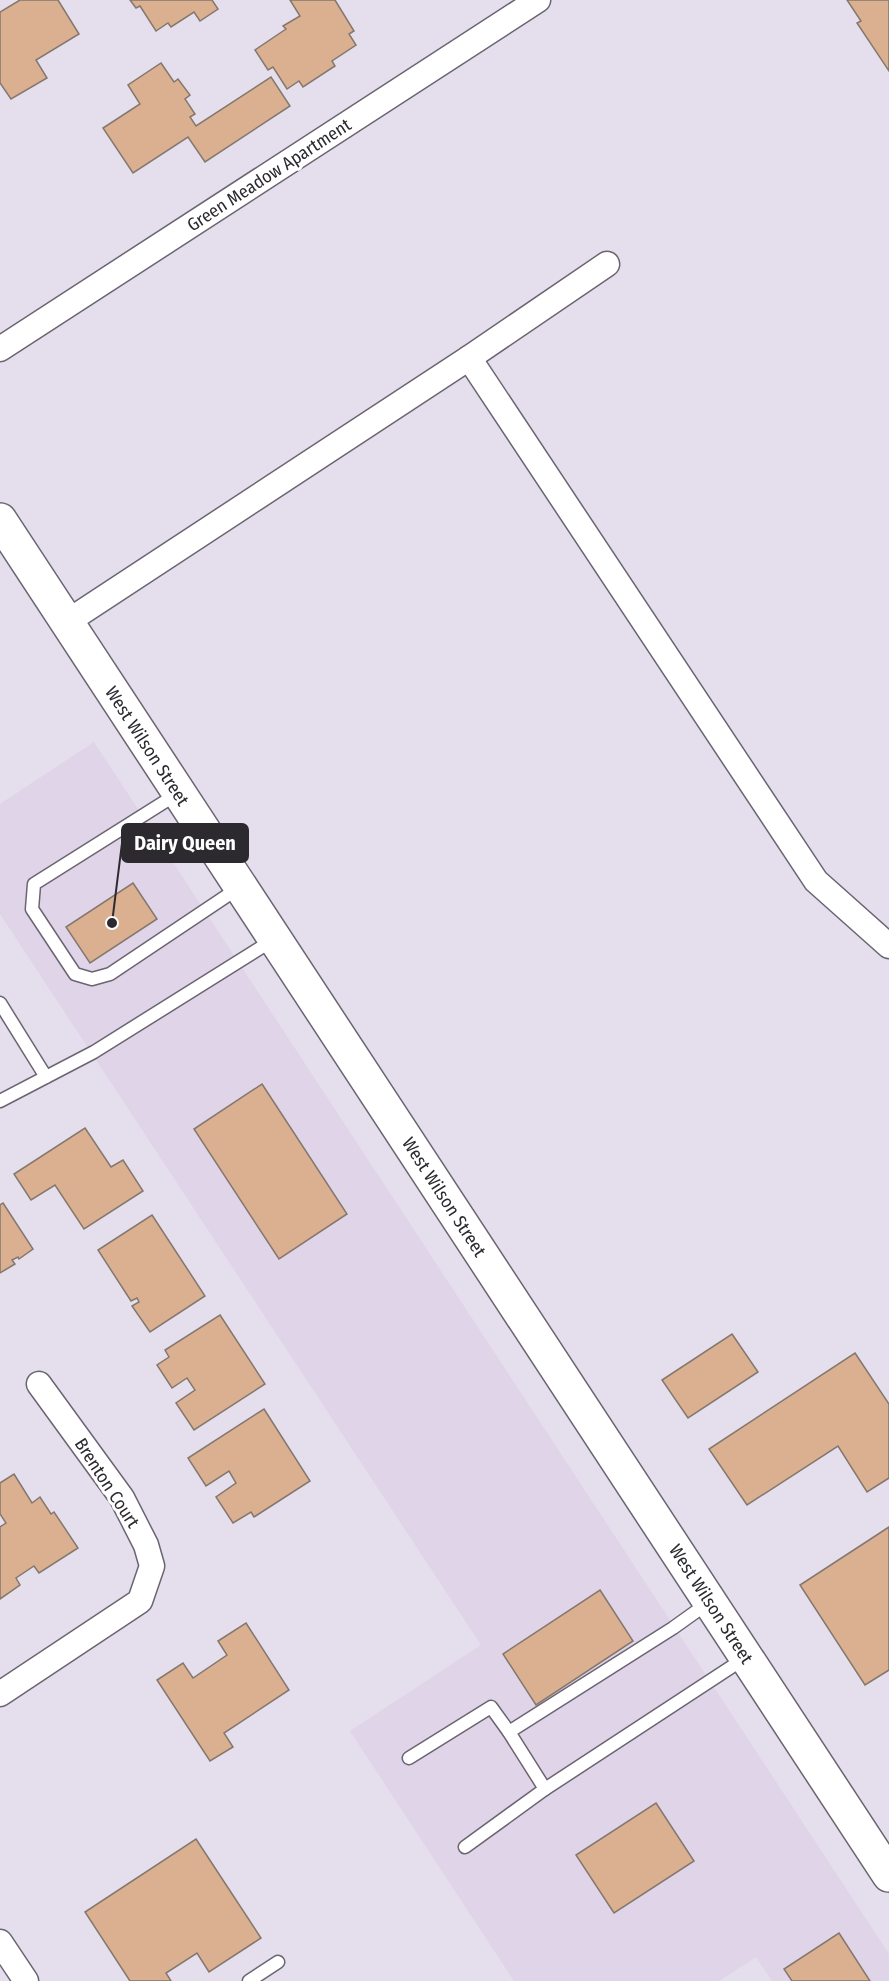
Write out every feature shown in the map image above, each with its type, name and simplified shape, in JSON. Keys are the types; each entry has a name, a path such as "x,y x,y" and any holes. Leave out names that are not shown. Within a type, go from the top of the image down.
{"main road":[{"name":"West Wilson Street","path":"0,520 889,1875"}],"street":[{"name":"Green Meadow Apartment","path":"0,349 538,0"},
{"path":"67,622 470,358 607,264"},
{"path":"470,358 816,881 889,946"},
{"name":"Brenton Court","path":"0,1694 140,1601 152,1566 146,1545 122,1498 39,1384"},
{"path":"0,1942 26,1981"}],"lane":[{"path":"178,793 34,884 32,909 75,974 92,979 110,974 240,887"},
{"path":"0,1101 94,1052 274,939"},
{"path":"0,1002 46,1077"},
{"path":"509,1732 710,1602"},
{"path":"465,1847 545,1789 746,1657"},
{"path":"409,1758 491,1707 545,1789"},
{"path":"249,1981 278,1962"}],"shaded area":[{"path":"94,742 889,1954 889,1981 772,1981 756,1957 719,1981 514,1981 350,1731 481,1645 0,914 0,804"}],"building":[{"path":"20,0 58,0 79,34 36,60 47,78 11,99 0,83 0,12"},
{"path":"130,0 212,0 218,9 200,21 194,12 171,27 168,23 156,31 140,6 136,8"},
{"path":"290,0 335,0 354,31 349,34 356,45 332,61 335,66 303,87 299,81 287,89 273,67 268,70 255,50 286,29 283,26 300,16"},
{"path":"847,0 889,0 889,71 857,23 861,21"},
{"path":"161,63 174,82 178,79 190,95 185,99 195,114 190,117 196,126 271,77 290,106 205,162 188,137 133,173 103,128 140,104 128,85"},
{"path":"133,883 157,919 90,963 66,927"},
{"path":"262,1084 347,1214 279,1259 194,1129"},
{"path":"85,1128 111,1167 123,1160 143,1191 84,1229 55,1185 31,1200 14,1174"},
{"path":"3,1203 33,1249 19,1259 18,1257 12,1260 15,1264 0,1273 0,1205"},
{"path":"152,1215 205,1296 150,1332 132,1306 139,1302 137,1298 131,1301 98,1250"},
{"path":"220,1315 265,1384 194,1430 176,1403 195,1390 187,1378 172,1388 157,1365 169,1357 165,1350"},
{"path":"732,1334 758,1372 688,1418 662,1380"},
{"path":"855,1353 889,1404 889,1478 867,1492 838,1446 747,1505 709,1449"},
{"path":"264,1409 310,1481 254,1517 251,1512 233,1523 216,1497 236,1483 229,1471 206,1486 188,1458"},
{"path":"14,1474 32,1503 40,1497 51,1514 54,1512 78,1548 39,1573 34,1566 16,1578 20,1585 0,1599 0,1527 6,1523 0,1514 0,1483"},
{"path":"889,1527 889,1670 865,1685 800,1585"},
{"path":"600,1590 633,1641 536,1705 503,1654"},
{"path":"246,1623 289,1690 224,1733 233,1747 210,1761 157,1680 183,1663 193,1678 227,1655 218,1641"},
{"path":"656,1803 694,1861 614,1913 576,1855"},
{"path":"196,1839 261,1938 209,1972 197,1953 166,1973 171,1981 130,1981 85,1912"},
{"path":"839,1933 870,1981 792,1981 784,1969"}],"place":[{"name":"Dairy Queen","path":"112,923"}]}
